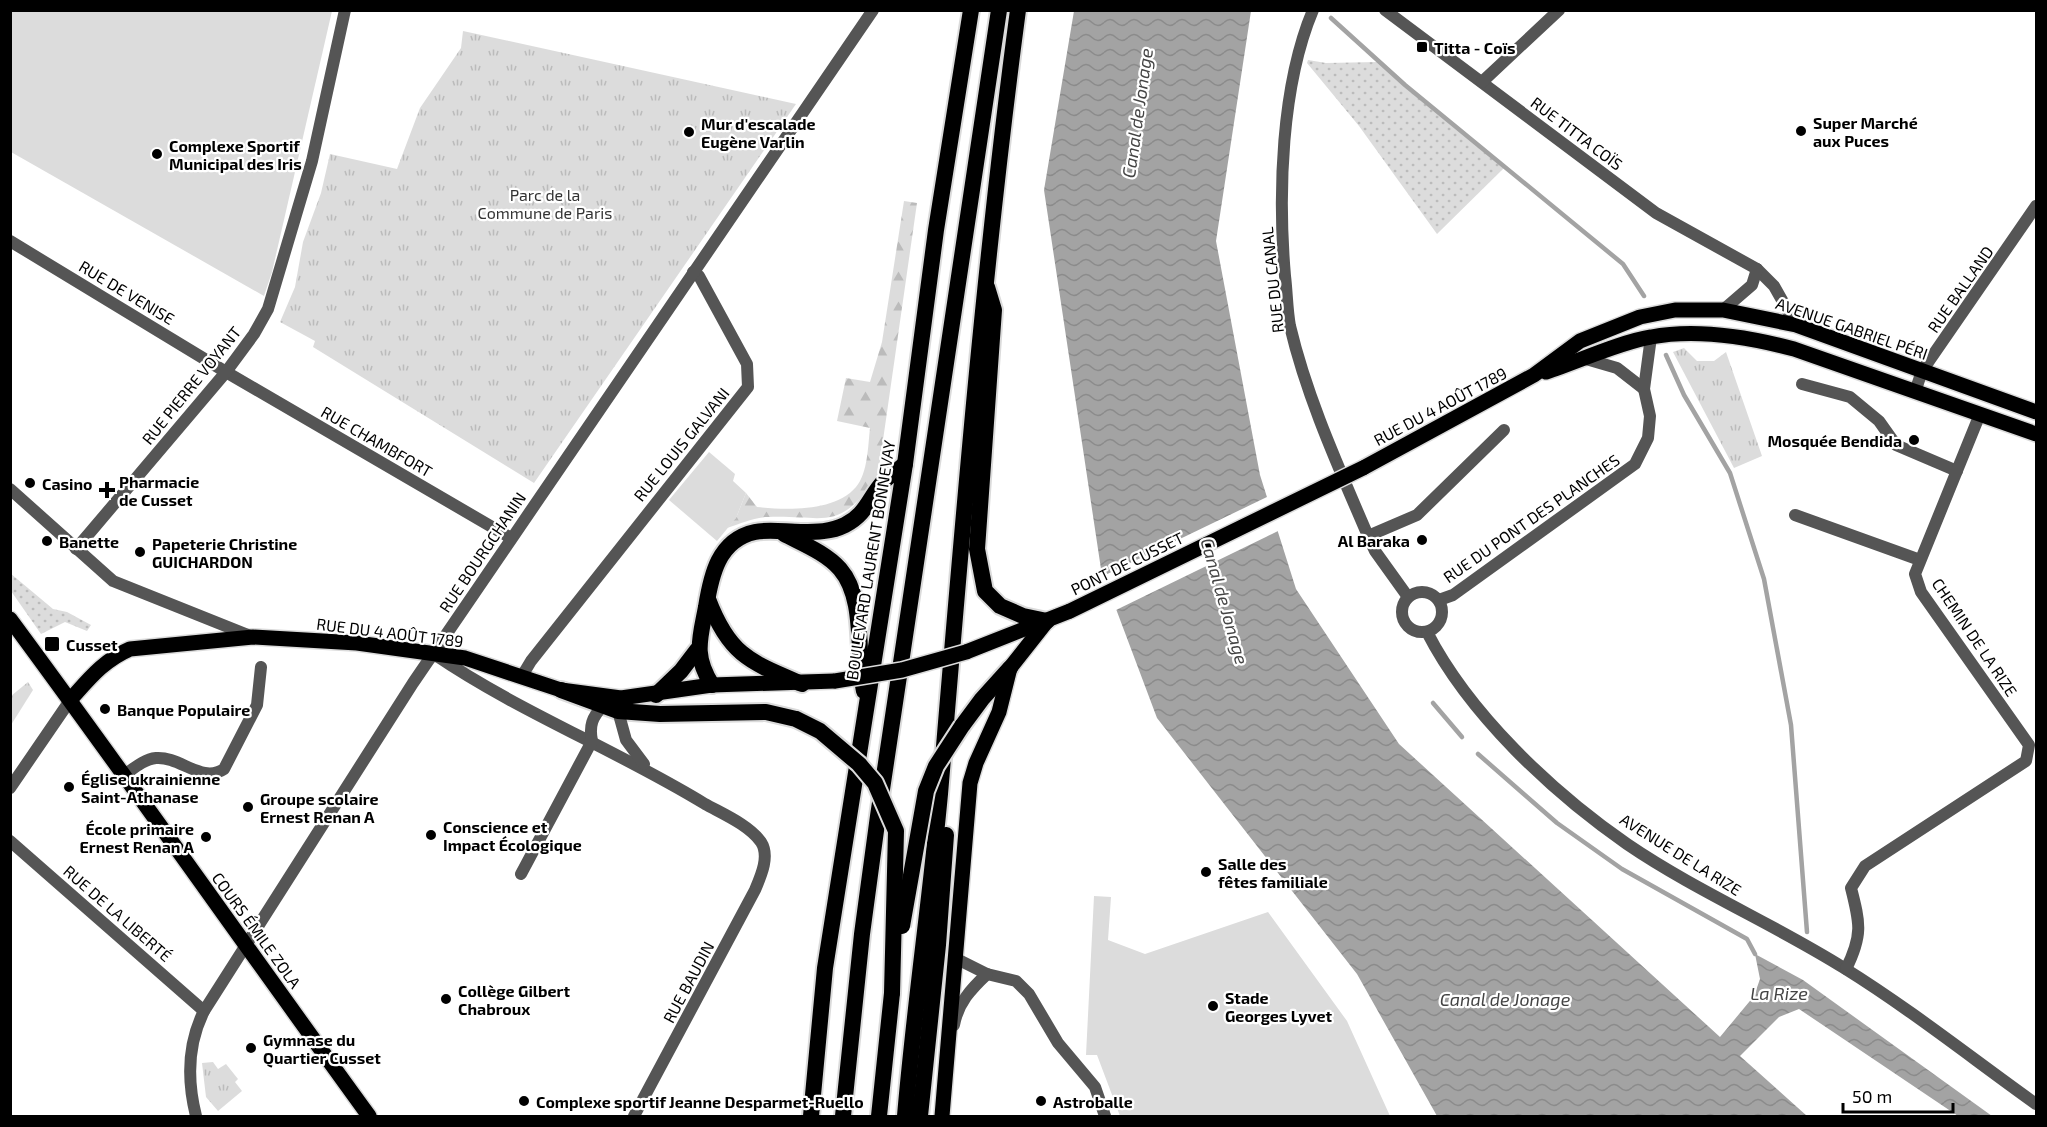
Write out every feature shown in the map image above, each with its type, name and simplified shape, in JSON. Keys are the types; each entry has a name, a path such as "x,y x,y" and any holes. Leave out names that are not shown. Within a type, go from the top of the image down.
{"highway":[{"name":"BOULEVARD LAURENT BONNEVAY","path":"811,1116 825,968 905,464 936,230 971,10"},
{"path":"843,1116 862,934 878,816 999,10"},
{"path":"905,1116 947,702 985,281 1018,10"},
{"path":"985,281 994,310 977,549 985,591 1000,606 1023,616 1047,621"},
{"path":"712,685 701,665 698,650 716,563 731,545 755,532 826,531 848,524 872,502 883,482 905,464"},
{"path":"781,532 826,557 849,581 855,601 858,667 866,700"},
{"path":"707,598 723,634 733,647 763,667 802,684"},
{"path":"656,695 681,671 698,650"},
{"path":"879,1116 892,993 926,791 936,766 962,726 982,699 1010,668"},
{"path":"561,690 611,709 660,714 766,712 796,719 827,736 859,764 874,783 896,831 892,993"},
{"path":"920,1116 938,945 949,798 947,702"}],"main road":[{"name":"AVENUE GABRIEL PÉRI","path":"1650,315 1676,310 1723,310 1797,326 2037,412"},
{"name":"RUE DU 4 AOÛT 1789","path":"1363,468 1534,375 1580,341 1650,315"},
{"path":"1656,336 1704,333 1763,340 2037,434"},
{"name":"RUE DU 4 AOÛT 1789","path":"1534,375 1656,336"},
{"path":"1980,414 1994,407 2037,422"},
{"name":"PONT DE CUSSET","path":"1047,621 1363,468"},
{"name":"COURS ÉMILE ZOLA","path":"10,619 369,1116"},
{"name":"RUE DU 4 AOÛT 1789","path":"253,637 357,643 465,658 561,690 621,698 656,695 712,685 802,684 835,681 902,670 966,652 1047,621"},
{"path":"942,1116 970,783 976,763 999,712 1010,668 1047,621"},
{"path":"70,699 113,656 130,649 253,637"}],"street":[{"name":"RUE PIERRE VOYANT","path":"76,549 226,372 254,334 277,285 312,161 345,10"},
{"path":"693,272 873,10"},
{"name":"RUE DU CANAL","path":"1313,10 1300,42 1283,155 1281,229 1290,325 1320,418 1368,536 1375,551 1408,597"},
{"name":"RUE TITTA COÏS","path":"1385,10 1656,213 1757,268 1774,286 1797,326"},
{"path":"1482,82 1559,10"},
{"name":"RUE BALLAND","path":"1915,392 1922,371 2037,206"},
{"name":"RUE DE VENISE","path":"10,241 226,372"},
{"path":"1723,310 1752,285 1757,268"},
{"name":"RUE BOURGCHANIN","path":"196,1116 190,1090 190,1055 195,1033 204,1011 336,800 693,272"},
{"name":"RUE LOUIS GALVANI","path":"522,676 538,652 748,387 747,364 699,276 693,272"},
{"name":"RUE DU PONT DES PLANCHES","path":"1439,600 1453,595 1635,464 1648,438 1650,416 1644,389 1656,336"},
{"path":"1586,359 1617,368 1644,389"},
{"name":"RUE CHAMBFORT","path":"226,372 511,538"},
{"path":"1802,384 1850,397 1880,422 1896,445 1957,471"},
{"name":"CHEMIN DE LA RIZE","path":"1846,969 1855,950 1860,923 1851,888 1865,866 2026,761 2029,745 1921,592 1915,574 1980,414"},
{"path":"1368,536 1417,514 1504,430"},
{"name":"RUE DU 4 AOÛT 1789","path":"10,489 113,581 253,637"},
{"path":"1795,515 1920,560"},
{"path":"1421,591 1434,595 1439,600 1441,619 1427,632 1414,630 1404,621 1402,608 1408,597 1421,591"},
{"name":"AVENUE DE LA RIZE","path":"1427,632 1438,652 1487,719 1553,785 1627,844 1846,969 2037,1104"},
{"path":"434,653 469,679 651,771"},
{"path":"123,776 144,762 157,758 206,774 217,774 224,770 258,705 261,668"},
{"path":"10,788 70,699"},
{"path":"521,874 592,741 590,728 594,716 611,709 626,740 651,771"},
{"path":"608,749 618,749 626,740"},
{"name":"RUE BAUDIN","path":"634,1116 755,890 765,859 764,849 751,831 651,771"},
{"name":"RUE DE LA LIBERTÉ","path":"10,841 204,1011"},
{"path":"955,961 961,961 987,974 1016,981 1029,994 1058,1043 1095,1087 1105,1116"},
{"path":"948,1045 956,1013 970,989 987,974"}],"green space":[{"name":"Complexe Sportif Municipal des Iris","path":"11,10 332,11 272,272 264,296 11,152"},
{"name":"Parc de la Commune de Paris","path":"463,31 796,104 534,483 313,347 315,341 280,322 295,287 303,242 321,193 330,154 397,169 420,108 461,48"},
{"path":"1308,60 1326,63 1378,62 1504,168 1437,234 1359,126 1307,63"},
{"path":"904,201 917,203 878,475 852,506 831,517 763,517 727,528 736,518 746,493 757,507 810,508 836,501 847,495 860,481 867,459 870,428 837,421 846,378 870,382 882,342"},
{"path":"1684,348 1697,361 1714,361 1726,352 1762,456 1734,468 1673,352"},
{"path":"709,452 735,474 733,481 746,493 736,518 717,541 669,500"},
{"path":"10,573 53,609 67,612 91,625 87,631 65,622 41,634 11,591"},
{"path":"28,682 33,690 11,725 11,696"},
{"name":"Stade Georges Lyvet","path":"1094,896 1111,897 1108,940 1145,954 1268,912 1347,1021 1390,1116 1120,1116 1097,1055 1086,1055"},
{"path":"213,1062 218,1069 226,1064 238,1079 235,1082 242,1091 218,1111 206,1097 202,1063"}],"water":[{"name":"Canal de Jonage","path":"1074,11 1251,11 1216,241 1260,475 1296,589 1399,744 1720,1037 1754,996 1760,979 1755,954 1803,980 1992,1116 1958,1116 1799,1009 1779,1017 1740,1056 1807,1116 1437,1116 1357,974 1157,718 1101,569 1044,190"}],"pier":[{"path":"1269,496 1280,530 1114,611 1101,577"}],"waterway":[{"path":"1331,18 1405,85 1623,264 1644,296"},
{"path":"1666,355 1684,395 1730,473 1764,579 1791,725 1807,932"},
{"path":"1433,703 1462,737"},
{"path":"1478,754 1557,823 1622,869 1747,939 1755,954"}],"place":[{"name":"Titta - Coïs","path":"1422,47"},
{"name":"Super Marché aux Puces","path":"1801,131"},
{"name":"Mur d'escalade Eugène Varlin","path":"689,132"},
{"name":"Complexe Sportif Municipal des Iris","path":"157,154"},
{"name":"Mosquée Bendida","path":"1914,440"},
{"name":"Casino","path":"30,483"},
{"name":"Pharmacie de Cusset","path":"107,490"},
{"name":"Al Baraka","path":"1422,540"},
{"name":"Banette","path":"47,541"},
{"name":"Papeterie Christine GUICHARDON","path":"140,552"},
{"name":"Cusset","path":"52,644"},
{"name":"Banque Populaire","path":"105,709"},
{"name":"Église ukrainienne Saint-Athanase","path":"69,787"},
{"name":"Groupe scolaire Ernest Renan A","path":"248,807"},
{"name":"Conscience et Impact Écologique","path":"431,835"},
{"name":"École primaire Ernest Renan A","path":"206,837"},
{"name":"Salle des fêtes familiale","path":"1206,872"},
{"name":"Collège Gilbert Chabroux","path":"446,999"},
{"name":"Stade Georges Lyvet","path":"1213,1006"},
{"name":"Gymnase du Quartier Cusset","path":"251,1048"},
{"name":"Complexe sportif Jeanne Desparmet-Ruello","path":"524,1101"},
{"name":"Astroballe","path":"1041,1101"}],"water label":[{"name":"La Rize","path":"1779,993"}]}
